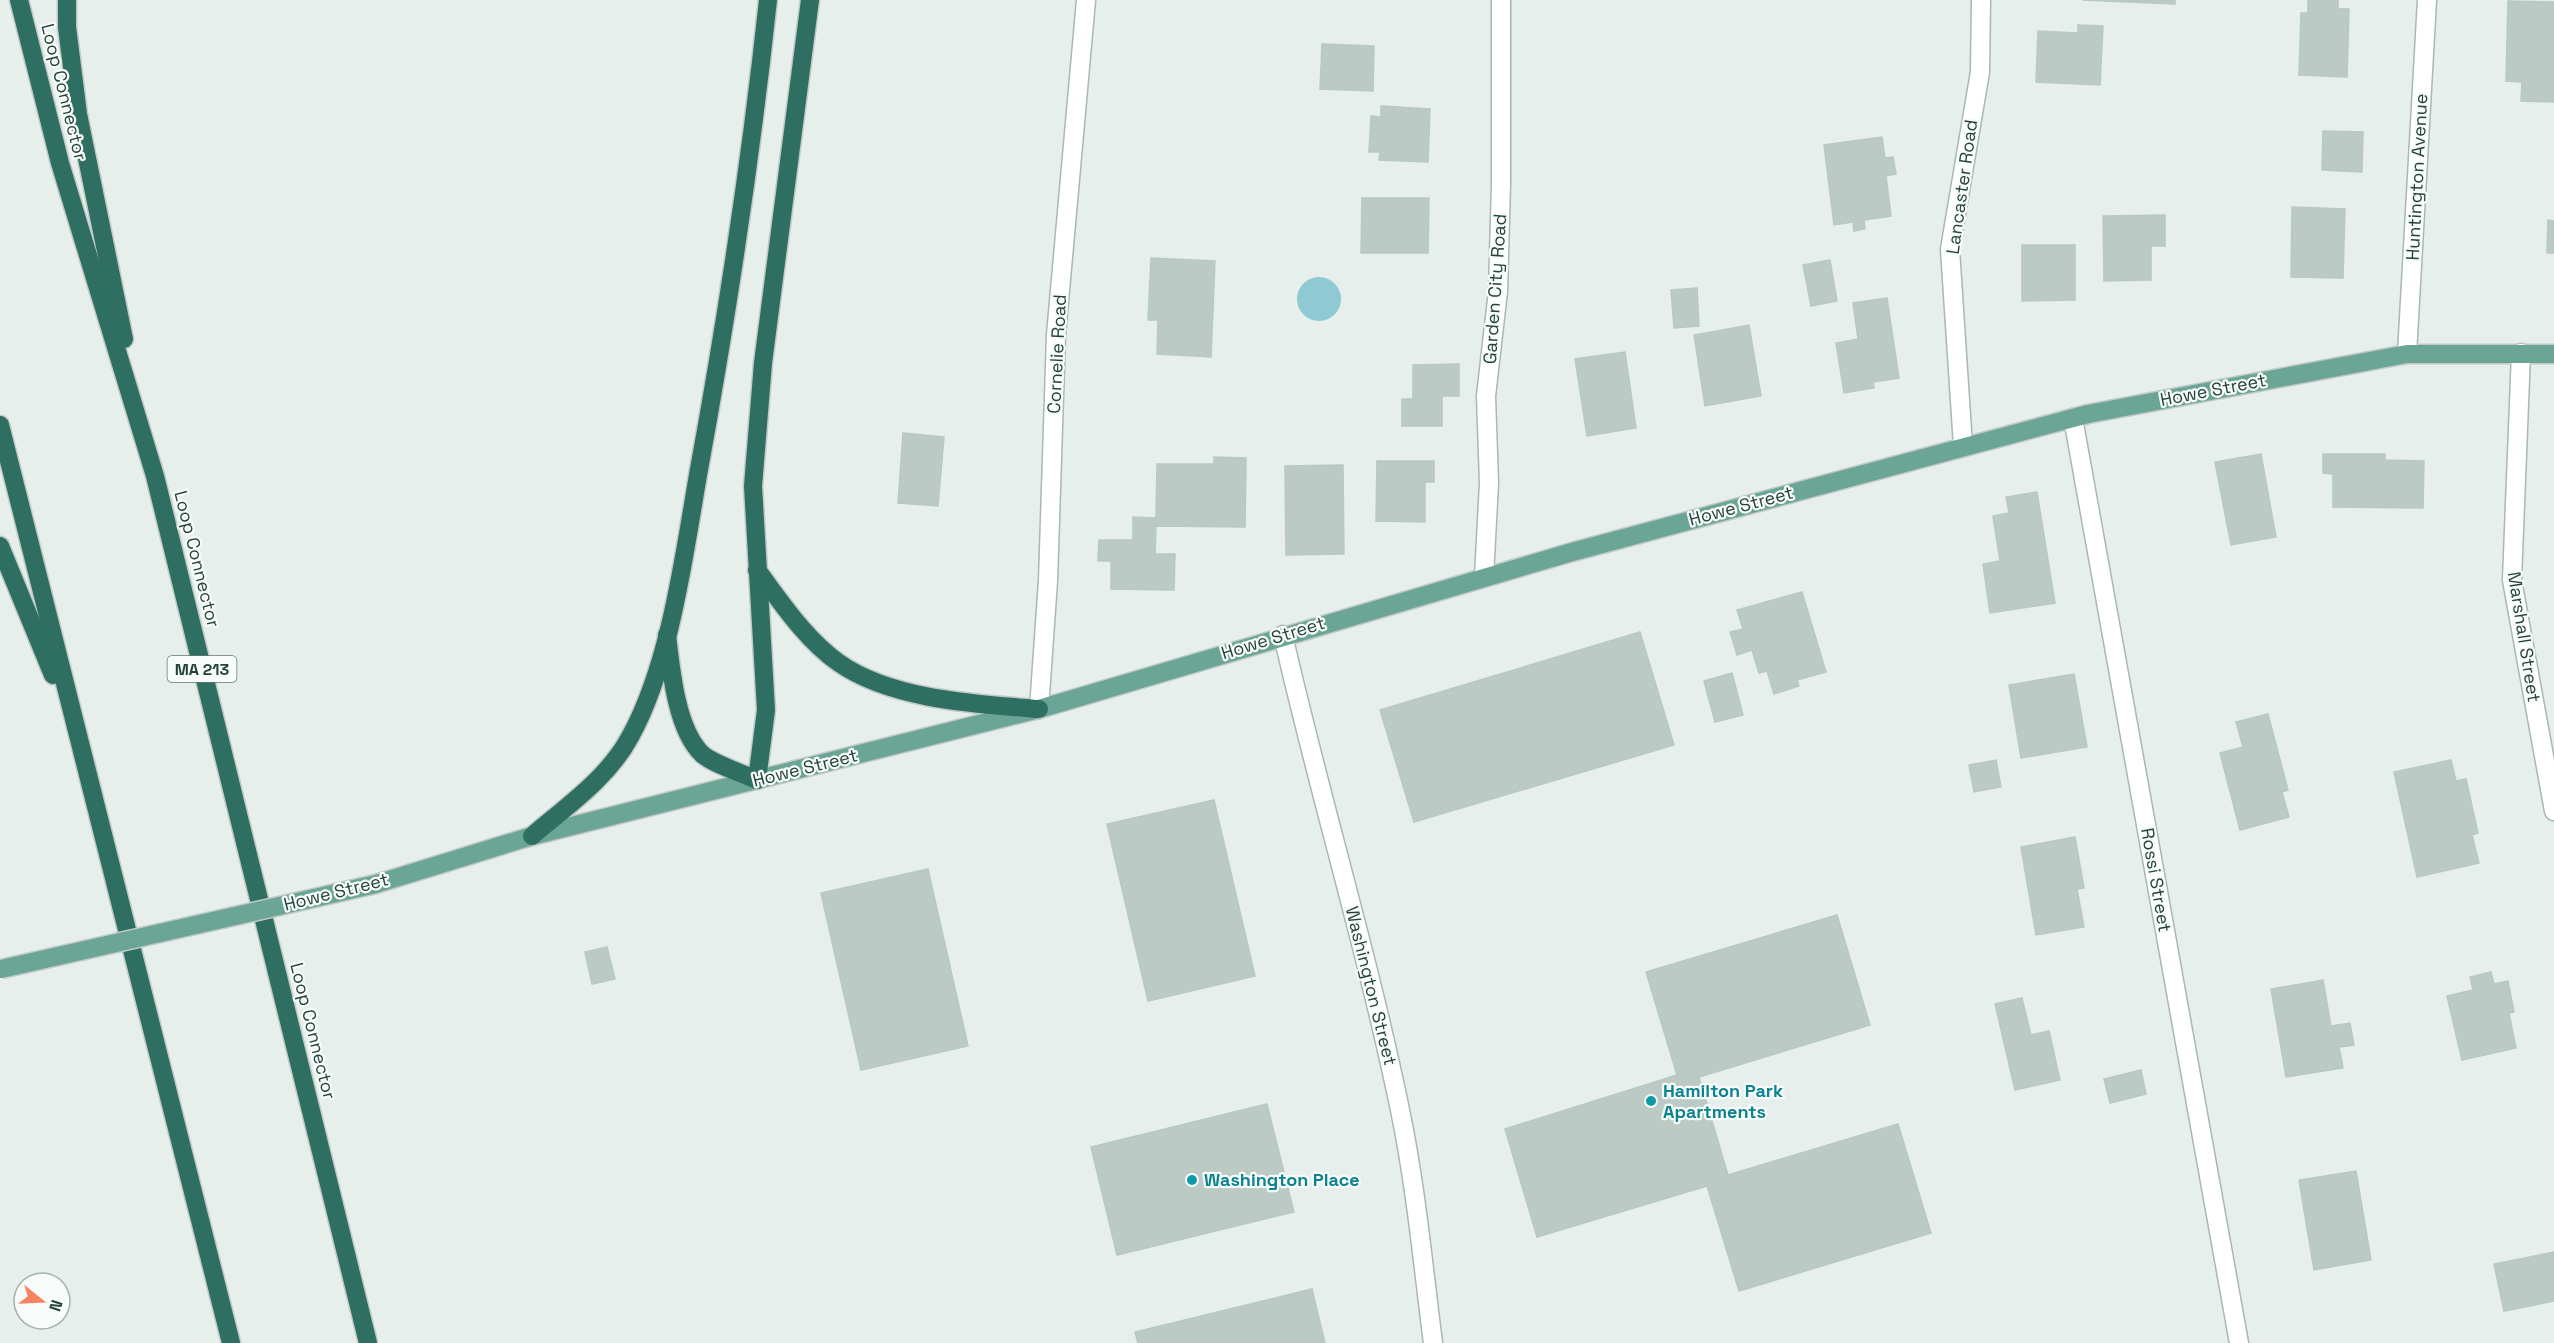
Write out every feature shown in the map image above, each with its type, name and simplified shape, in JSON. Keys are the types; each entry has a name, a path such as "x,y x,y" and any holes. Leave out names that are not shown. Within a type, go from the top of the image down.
{"highway":[{"name":"Loop Connector","path":"19,0 60,163 147,449 368,1343"},
{"path":"67,0 67,27 78,114 147,449"},
{"path":"532,836 607,771 630,738 645,702 667,635 683,561 734,267 768,0"},
{"path":"667,635 671,671 690,736 703,754 757,780 766,710 753,486 763,363 810,0"},
{"path":"0,425 231,1343"},
{"path":"0,546 76,732"},
{"path":"757,570 796,622 839,663 883,684 950,701 1039,709"}],"main road":[{"name":"Howe Street","path":"0,970 376,884 532,836 1039,709 1484,577 2073,418 2407,354 2554,354"}],"street":[{"name":"Cornelie Road","path":"1039,709 1048,581 1056,335 1086,0"},
{"name":"Garden City Road","path":"1484,577 1489,483 1486,396 1498,291 1502,184 1501,0"},
{"name":"Lancaster Road","path":"1963,446 1950,249 1980,72 1981,0"},
{"name":"Huntington Avenue","path":"2407,354 2427,0"},
{"name":"Marshall Street","path":"2521,353 2512,580 2554,811"},
{"name":"Rossi Street","path":"2073,418 2239,1343"},
{"name":"Washington Street","path":"1283,635 1310,756 1349,897 1401,1112 1416,1206 1433,1343"}],"water":[{"path":"1319,277 1334,284 1341,299 1334,314 1319,321 1304,314 1297,299 1304,284"}],"building":[{"path":"2082,0 2175,0 2175,4"},
{"path":"2308,0 2338,0 2338,9 2349,9 2347,77 2299,75 2301,13 2308,13"},
{"path":"2508,1 2554,2 2554,102 2521,101 2522,82 2506,81"},
{"path":"2078,25 2103,26 2100,85 2036,82 2038,31 2078,33"},
{"path":"1322,44 1374,46 1373,91 1320,89"},
{"path":"1381,106 1430,109 1428,162 1379,160 1380,152 1369,152 1371,116 1381,117"},
{"path":"2323,131 2363,132 2362,172 2322,170"},
{"path":"1882,137 1885,158 1893,157 1896,174 1886,176 1891,216 1864,220 1865,229 1854,231 1853,222 1834,225 1824,145"},
{"path":"1362,198 1429,198 1428,253 1361,253"},
{"path":"2292,207 2345,209 2343,278 2291,277"},
{"path":"2165,215 2165,246 2151,246 2151,280 2104,281 2103,216"},
{"path":"2548,220 2554,221 2554,253 2547,253"},
{"path":"2022,245 2075,245 2075,300 2022,301"},
{"path":"1151,258 1215,261 1211,357 1157,354 1158,320 1148,320"},
{"path":"1830,260 1837,301 1811,306 1803,265"},
{"path":"1697,288 1699,326 1674,328 1671,290"},
{"path":"1887,298 1899,378 1873,382 1874,388 1844,393 1836,343 1858,339 1853,303"},
{"path":"1749,325 1761,396 1705,406 1694,335"},
{"path":"1625,352 1636,428 1587,436 1575,359"},
{"path":"1459,364 1459,396 1442,396 1442,426 1402,426 1402,399 1413,399 1413,365"},
{"path":"903,433 944,437 938,506 898,503"},
{"path":"2261,454 2276,537 2231,545 2215,462"},
{"path":"2323,454 2385,454 2385,460 2424,461 2423,508 2333,507 2333,474 2323,473"},
{"path":"1214,457 1246,458 1245,527 1156,526 1155,554 1175,554 1174,590 1111,589 1111,561 1098,561 1099,540 1133,540 1133,517 1156,518 1157,464 1214,464"},
{"path":"1377,461 1434,461 1434,482 1425,482 1425,522 1376,521"},
{"path":"1343,465 1344,554 1286,555 1285,466"},
{"path":"2037,492 2055,603 1990,613 1983,564 2000,561 1993,516 2009,513 2006,497"},
{"path":"1802,592 1826,672 1797,680 1799,686 1774,694 1767,671 1759,673 1752,650 1737,655 1730,632 1743,629 1737,610"},
{"path":"1640,632 1674,745 1414,822 1380,710"},
{"path":"1732,673 1743,715 1715,722 1704,681"},
{"path":"2074,674 2087,747 2021,758 2009,685"},
{"path":"2268,714 2288,790 2282,792 2289,817 2240,830 2220,753 2243,747 2236,722"},
{"path":"1996,760 2001,787 1974,792 1969,765"},
{"path":"2451,760 2456,781 2466,779 2478,833 2472,835 2479,863 2417,877 2394,772"},
{"path":"1214,800 1255,976 1148,1001 1107,824"},
{"path":"2075,837 2084,888 2077,889 2084,927 2036,935 2021,847"},
{"path":"928,869 968,1046 861,1070 821,893"},
{"name":"Hamilton Park Apartments","path":"1837,915 1870,1025 1699,1077 1728,1175 1898,1124 1931,1233 1739,1291 1707,1186 1537,1237 1505,1129 1677,1075 1646,972"},
{"path":"607,947 615,979 592,984 585,952"},
{"path":"2491,972 2494,984 2508,981 2514,1012 2509,1013 2516,1048 2462,1060 2447,996 2473,990 2470,977"},
{"path":"2323,980 2331,1026 2350,1023 2354,1045 2339,1047 2343,1068 2286,1077 2271,989"},
{"path":"2022,998 2031,1035 2049,1031 2060,1080 2015,1090 1995,1004"},
{"path":"2141,1070 2146,1094 2110,1103 2104,1079"},
{"name":"Washington Place","path":"1267,1104 1294,1212 1117,1255 1091,1147"},
{"path":"2356,1171 2371,1260 2314,1270 2299,1180"},
{"path":"2554,1252 2554,1301 2504,1311 2494,1264"},
{"path":"1312,1289 1325,1343 1138,1343 1135,1332"}],"place":[{"name":"Hamilton Park Apartments","path":"1651,1101"},
{"name":"Washington Place","path":"1192,1180"}]}
